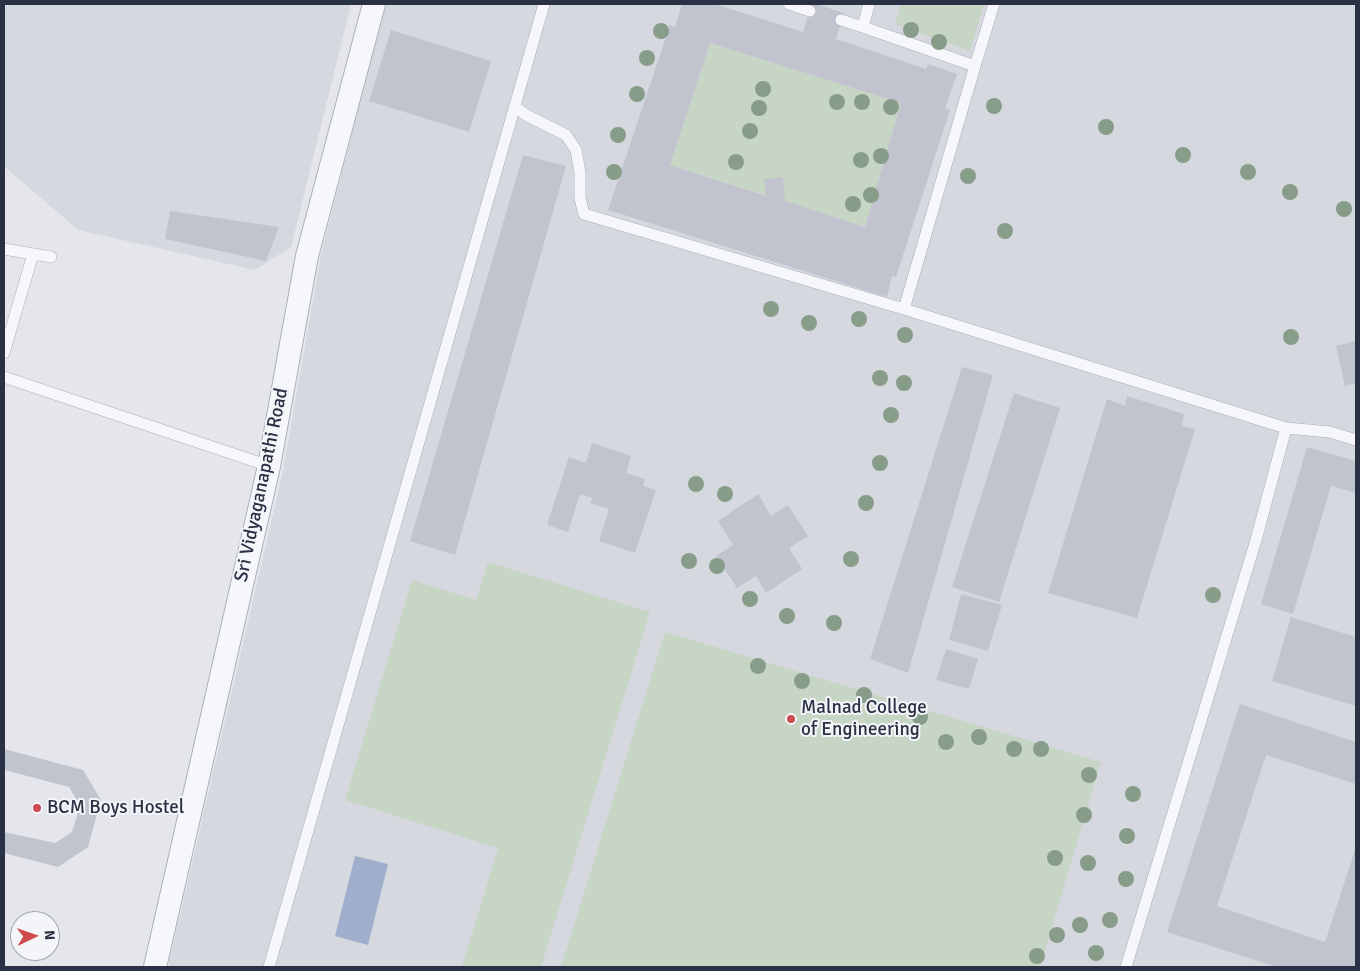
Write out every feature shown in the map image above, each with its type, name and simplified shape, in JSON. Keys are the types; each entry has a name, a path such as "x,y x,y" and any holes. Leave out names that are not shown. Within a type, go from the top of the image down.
{"street":[{"name":"Sri Vidyaganapathi Road","path":"155,967 269,466 307,256 374,4"}],"lane":[{"path":"269,967 544,4"},
{"path":"789,4 810,10"},
{"path":"863,27 869,4"},
{"path":"904,309 994,4"},
{"path":"841,20 975,66"},
{"path":"515,107 526,116 566,135 576,150 580,173 580,198 584,214 904,309 1286,428 1330,432 1356,440"},
{"path":"4,249 51,257"},
{"path":"4,353 33,254"},
{"path":"4,377 269,466"},
{"path":"1126,967 1256,540 1286,428"}],"shaded area":[{"path":"4,4 351,4 291,247 255,270 78,230 4,166"},
{"name":"Malnad College of Engineering","path":"385,4 1356,4 1356,967 168,967 283,471 321,255"}],"green space":[{"path":"899,4 984,4 970,51 895,24 900,7"},
{"path":"710,43 901,103 865,227 670,165"},
{"path":"488,562 650,612 541,967 462,967 498,848 345,800 412,580 476,600"},
{"path":"665,632 1101,762 1040,967 561,967"}],"water":[{"path":"355,856 388,864 368,945 335,936"}],"building":[{"path":"682,4 715,4 803,32 812,4 816,4 844,13 836,39 926,69 928,64 957,74 945,108 950,110 896,277 892,276 887,297 608,210 670,25 675,27","holes":["710,43 901,103 865,227 785,201 783,177 764,179 766,196 670,165"]},
{"path":"391,30 491,61 469,132 369,101"},
{"path":"523,155 566,166 455,555 410,541"},
{"path":"170,211 279,227 266,261 165,239"},
{"path":"1356,341 1356,383 1345,386 1336,346"},
{"path":"962,367 993,375 908,673 870,659"},
{"path":"1014,393 1060,408 999,602 952,587"},
{"path":"1127,396 1184,414 1182,426 1195,429 1137,618 1048,593 1107,399 1125,406"},
{"path":"592,443 631,456 626,473 645,479 643,486 656,490 635,553 599,541 609,509 590,503 592,498 580,494 568,532 547,525 569,457 586,463"},
{"path":"1307,447 1356,461 1356,493 1331,486 1293,614 1261,604"},
{"path":"758,494 771,516 788,505 808,536 789,548 802,569 766,593 756,576 737,588 716,556 733,545 718,521"},
{"path":"961,594 1002,605 988,651 949,640"},
{"path":"1291,617 1356,637 1356,706 1272,681"},
{"path":"946,649 978,659 969,689 936,680"},
{"path":"1240,704 1356,742 1356,784 1266,755 1217,906 1325,942 1356,847 1356,967 1277,967 1167,932"},
{"path":"4,749 83,770 101,800 88,847 58,867 4,853 4,832 55,843 72,832 80,806 69,787 4,770"}],"place":[{"name":"Malnad College of Engineering","path":"791,719"},
{"name":"BCM Boys Hostel","path":"37,808"}]}
